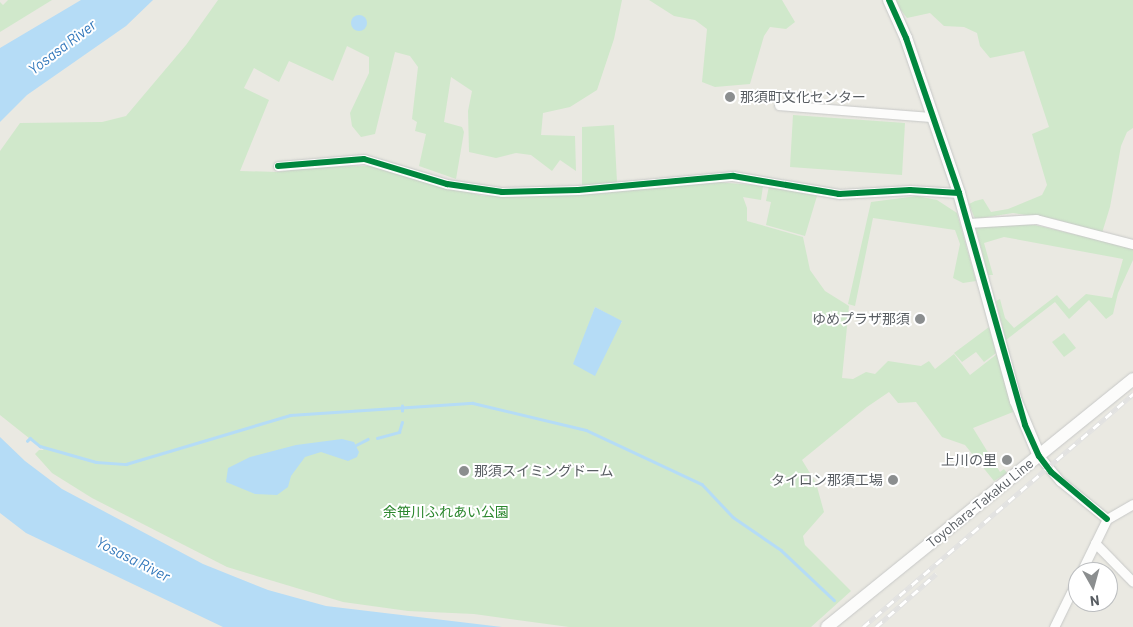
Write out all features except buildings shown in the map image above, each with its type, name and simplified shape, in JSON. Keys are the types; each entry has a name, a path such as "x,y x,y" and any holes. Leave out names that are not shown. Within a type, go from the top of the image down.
{"street":[{"path":"889,0 959,193 1016,401 1039,456 1060,481 1107,519"},
{"path":"779,105 933,117"},
{"path":"278,166 364,160 447,184 502,192 578,190 733,176 853,195 910,190 959,193"},
{"path":"968,223 1036,219 1133,244"},
{"name":"Toyohara-Takaku Line","path":"827,627 1133,379"},
{"path":"1086,562 1107,519 1133,504"},
{"path":"1095,543 1133,582"},
{"path":"1054,627 1068,598"}],"green space":[{"path":"8,0 52,0 0,32 0,2 3,5"},
{"name":"余笹川ふれあい公園","path":"218,0 622,0 614,39 597,90 570,107 543,113 541,135 575,136 576,171 560,160 552,171 531,155 516,153 496,158 469,152 468,111 472,91 451,77 444,122 462,127 464,132 456,179 419,166 426,134 415,131 417,122 412,119 418,67 410,56 395,52 375,134 361,137 352,126 350,113 369,73 369,57 347,46 333,81 289,61 279,82 254,68 244,88 269,100 240,171 278,172 311,167 369,166 483,196 604,193 707,181 763,186 761,200 743,197 747,208 747,221 803,237 810,270 825,291 849,306 842,378 853,379 866,372 875,374 888,361 921,366 929,361 935,369 954,354 970,375 997,354 1013,412 973,428 1000,472 1004,469 1007,473 994,481 965,445 942,437 916,402 898,403 889,392 867,407 802,460 816,483 824,512 803,536 805,545 851,591 811,627 569,627 474,614 408,611 343,602 227,567 92,498 52,473 35,454 39,450 44,450 0,415 0,151 20,123 102,122 126,116 186,45","holes":["595,307 622,322 573,364 579,353"]},
{"path":"649,0 782,0 795,22 786,29 770,27 764,36 750,84 715,87 702,82 707,29 695,20 674,16"},
{"path":"893,0 1133,0 1133,128 1127,132 1121,146 1110,207 1102,233 1054,219 1013,213 975,219 969,204 975,201 983,199 991,212 1008,209 1042,195 1047,185 1032,134 1049,127 1024,51 990,58 980,46 977,33 964,27 944,26 930,13 907,18"},
{"path":"793,115 905,123 902,175 790,167"},
{"path":"614,125 617,182 582,186 582,127"},
{"path":"769,186 817,196 805,236 766,225 771,202 766,201"},
{"path":"917,196 937,200 957,213 976,281 963,283 953,278 960,244 955,230 873,218 855,306 848,304 871,202"},
{"path":"1016,223 1035,225 1133,248 1133,260 1118,293 1113,314 1106,319 1089,300 1069,319 1055,302 1006,340 996,301 1000,299 1005,318 1014,328 1057,295 1069,309 1086,294 1112,298 1123,259 1004,237 984,243 993,275 988,275 975,225"},
{"path":"989,327 996,353 984,362 976,352 962,362 954,353"},
{"path":"1064,333 1076,348 1064,357 1052,342"}],"water":[{"name":"Yosasa River","path":"81,0 153,0 126,26 27,95 0,122 0,48"},
{"path":"359,15 365,17 367,23 365,29 359,31 353,29 351,23 353,17"},
{"path":"595,307 622,321 595,376 573,364"},
{"name":"Yosasa River","path":"0,437 25,461 62,489 203,564 268,590 326,606 502,627 223,627 26,533 0,513"},
{"path":"342,439 354,442 359,452 357,457 348,461 321,452 305,457 291,476 288,487 277,495 255,494 226,482 228,468 250,457 296,445"}],"waterway":[{"path":"27,441 30,438 40,446 96,462 126,464 290,415 473,403 586,430 702,484 733,517 781,550 834,600"},
{"path":"402,406 402,411"},
{"path":"377,438 399,432 402,422"},
{"path":"356,445 368,439"}],"railway":[{"path":"863,627 1133,394"},
{"path":"876,627 936,574"}],"cycle path":[{"path":"889,0 906,38 959,193 1025,425 1039,456 1051,472 1107,519"},
{"path":"278,166 364,159 447,184 502,192 578,190 733,176 839,194 910,190 959,193"}],"place":[{"name":"那須町文化センター","path":"730,97"},
{"name":"ゆめプラザ那須","path":"920,319"},
{"name":"上川の里","path":"1007,460"},
{"name":"那須スイミングドーム","path":"464,471"},
{"name":"タイロン那須工場","path":"893,480"}]}
